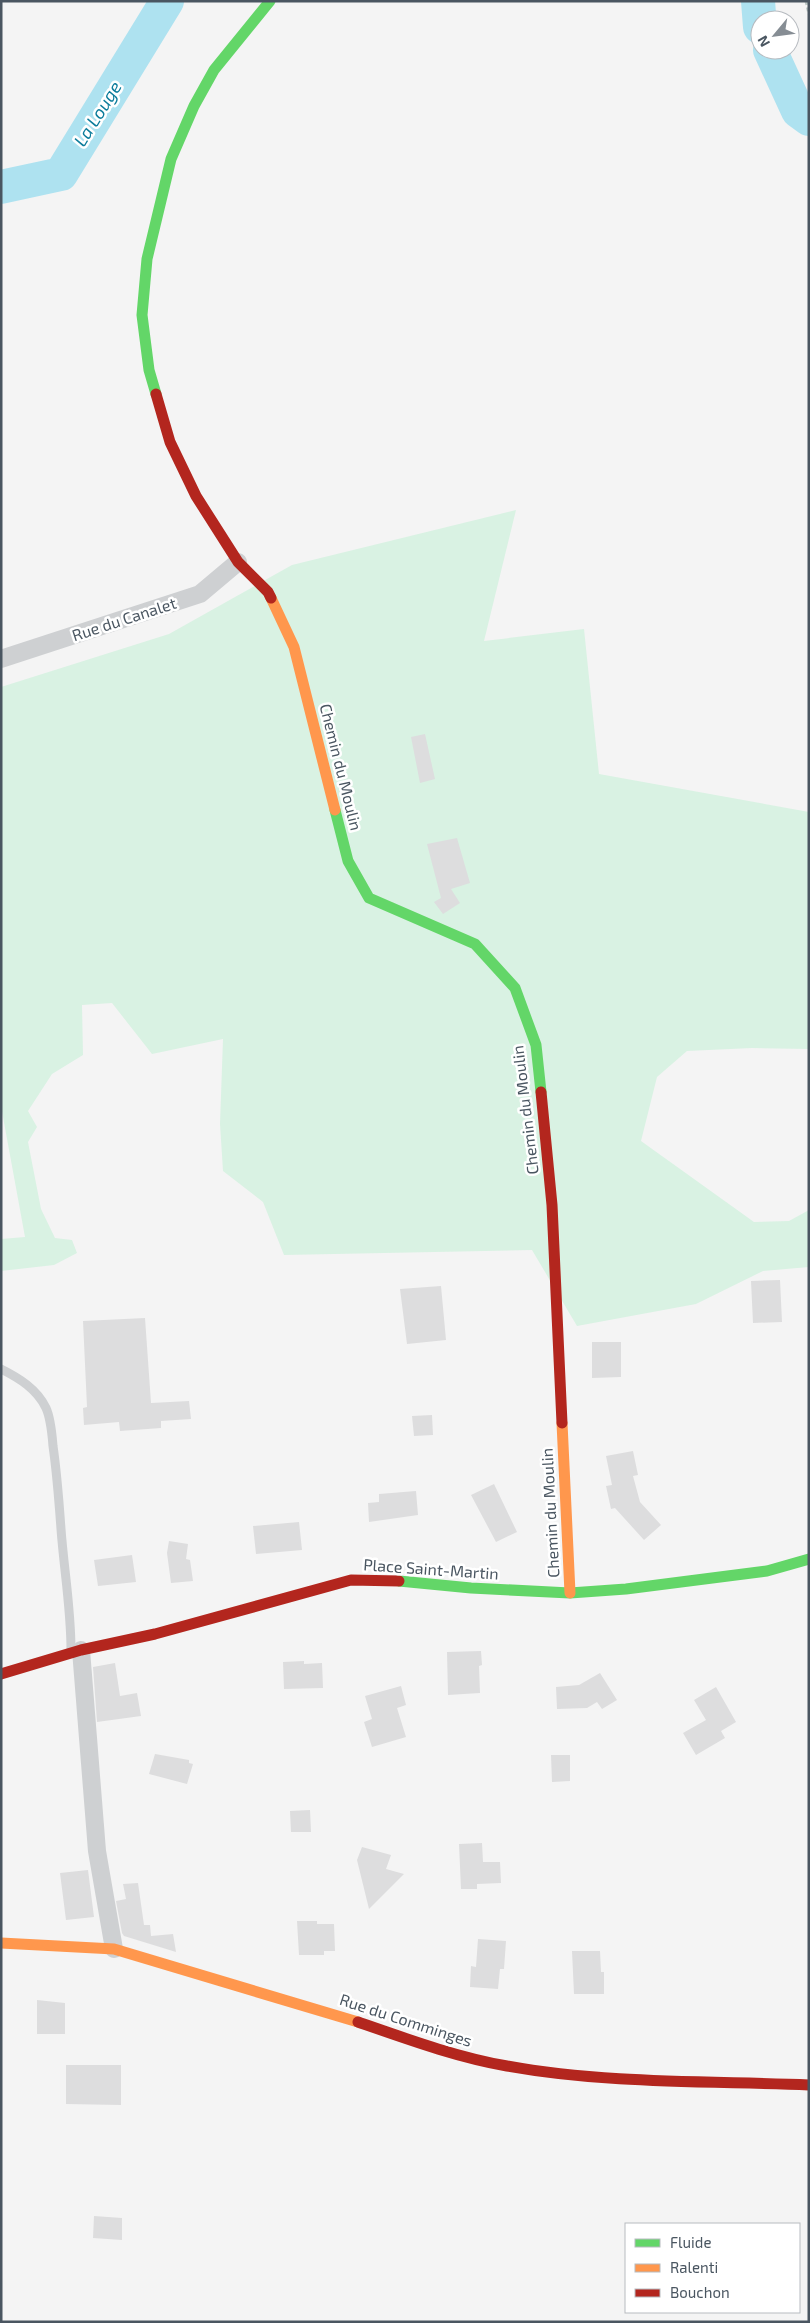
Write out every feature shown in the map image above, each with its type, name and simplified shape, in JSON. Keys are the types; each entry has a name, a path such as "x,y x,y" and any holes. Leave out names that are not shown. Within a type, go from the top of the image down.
{"street":[{"name":"Chemin du Moulin","path":"270,1 214,70 194,106 171,159 147,259 142,315 149,370 170,442 196,496 238,562 268,592 294,648 348,861 369,898 475,944 515,988 536,1045 552,1205 570,1593"},
{"name":"Rue du Canalet","path":"1,659 200,594 238,562"},
{"name":"Place Saint-Martin","path":"1,1674 76,1652 156,1634 351,1580 411,1581 471,1588 570,1593 626,1589 767,1572 809,1559"},
{"path":"76,1652 97,1851 114,1949"},
{"name":"Rue du Comminges","path":"1,1943 114,1949 340,2016 451,2054 507,2066 584,2077 809,2086"}],"lane":[{"path":"1,1369 20,1378 34,1390 46,1408 59,1476 61,1530 76,1652"}],"path":[{"path":"806,1 809,14"}],"green space":[{"path":"516,510 484,641 584,629 599,774 809,812 809,1049 752,1048 687,1051 657,1077 641,1141 754,1222 789,1221 809,1210 809,1267 763,1271 696,1304 577,1326 532,1250 284,1255 263,1202 223,1171 220,1124 223,1039 152,1054 112,1003 82,1005 83,1055 52,1074 28,1111 37,1127 28,1142 41,1209 55,1238 72,1240 77,1253 54,1265 1,1271 1,1239 25,1237 1,1106 1,687 169,634 292,565"}],"building":[{"path":"425,734 435,779 420,783 411,737"},
{"path":"457,838 470,883 451,889 460,903 443,914 434,902 441,898 427,844"},
{"path":"780,1280 782,1322 753,1323 751,1281"},
{"path":"441,1286 446,1340 407,1344 400,1289"},
{"path":"145,1318 151,1403 189,1401 191,1419 161,1421 161,1428 120,1431 119,1422 84,1425 83,1408 87,1407 83,1321"},
{"path":"592,1342 621,1342 621,1377 592,1378"},
{"path":"432,1415 433,1435 414,1436 412,1416"},
{"path":"633,1451 638,1475 633,1476 640,1502 661,1525 644,1540 615,1508 611,1509 606,1486 612,1485 606,1456"},
{"path":"494,1484 517,1532 496,1542 471,1495"},
{"path":"416,1491 418,1515 369,1522 368,1503 379,1502 379,1494"},
{"path":"299,1522 302,1550 256,1554 253,1526"},
{"path":"169,1541 188,1544 186,1559 190,1560 193,1581 171,1583 167,1553"},
{"path":"132,1555 136,1582 98,1586 94,1560"},
{"path":"481,1651 482,1665 479,1666 480,1693 448,1695 447,1652"},
{"path":"304,1661 304,1664 322,1663 323,1688 284,1689 283,1662"},
{"path":"115,1663 120,1696 137,1693 141,1716 97,1722 93,1667"},
{"path":"600,1673 617,1700 602,1709 597,1702 587,1708 557,1709 556,1687 579,1685"},
{"path":"401,1686 406,1705 397,1708 406,1737 372,1747 364,1722 372,1719 365,1696"},
{"path":"716,1687 736,1722 721,1731 725,1738 696,1755 683,1733 706,1720 694,1700"},
{"path":"155,1754 189,1760 189,1763 193,1764 187,1784 149,1774"},
{"path":"551,1755 570,1755 570,1781 552,1782"},
{"path":"310,1810 311,1832 291,1832 290,1811"},
{"path":"482,1843 483,1862 500,1862 501,1883 477,1884 477,1889 461,1889 459,1844"},
{"path":"362,1847 391,1855 386,1869 404,1874 369,1909 357,1860"},
{"path":"88,1870 94,1917 66,1920 60,1873"},
{"path":"138,1883 144,1925 150,1925 151,1936 173,1934 176,1952 124,1936 122,1933 116,1901 126,1899 123,1884"},
{"path":"297,1921 317,1921 317,1924 334,1924 335,1951 324,1951 324,1955 299,1955"},
{"path":"478,1939 506,1941 504,1969 500,1969 498,1989 470,1987 471,1966 476,1967"},
{"path":"572,1951 600,1951 601,1972 604,1972 604,1994 574,1994"},
{"path":"37,2000 65,2003 65,2034 37,2034"},
{"path":"66,2065 121,2065 121,2105 66,2104"},
{"path":"94,2216 122,2218 122,2240 93,2238"}],"waterway":[{"name":"La Louge","path":"1,187 61,174 167,1"},
{"name":"La Louge","path":"758,1 759,10"},
{"name":"La Louge","path":"775,60 798,111 809,119"}],"traffic: fast":[{"path":"156,394 149,370 142,315 147,259 171,159 194,106 214,70 270,1"},
{"path":"335,810 348,861 369,898 475,944 515,988 536,1045 541,1092"},
{"path":"399,1581 471,1588 570,1593 626,1589 767,1571 809,1559"}],"traffic: slow":[{"path":"271,598 294,647 335,810"},
{"path":"562,1423 570,1593"},
{"path":"1,1943 114,1949 358,2022"}],"traffic: jam":[{"path":"156,394 170,442 196,496 238,562 268,592 271,598"},
{"path":"541,1092 552,1205 562,1423"},
{"path":"1,1674 81,1650 155,1634 351,1580 399,1581"},
{"path":"358,2022 469,2058 544,2072 658,2081 809,2085"}]}
